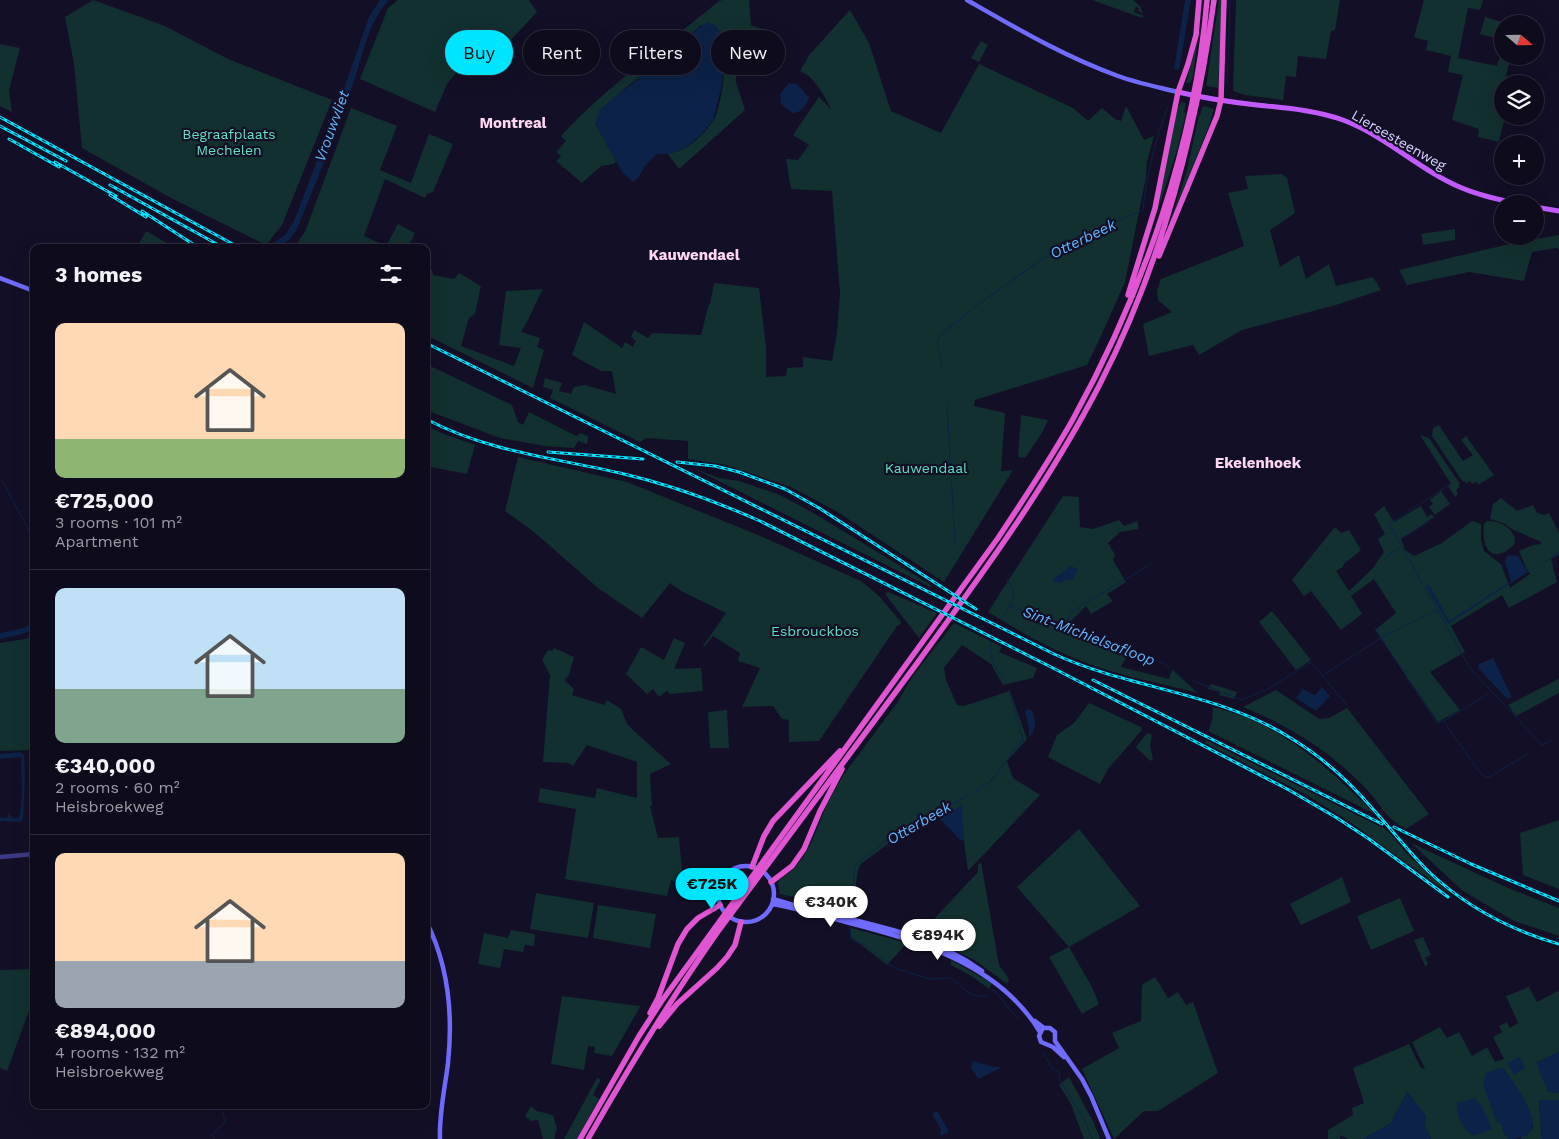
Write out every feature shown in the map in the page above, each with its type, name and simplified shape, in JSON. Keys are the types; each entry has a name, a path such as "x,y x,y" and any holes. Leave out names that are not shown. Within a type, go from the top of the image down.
{"highway":[{"path":"1123,316 1155,208 1178,92 1192,50 1199,0"},
{"path":"1198,84 1207,0"},
{"path":"580,1139 646,1024 944,627 1023,514 1081,419 1112,359 1148,275 1177,189 1214,0"},
{"path":"1148,275 1153,270 1217,116 1221,100 1224,0"},
{"path":"588,1139 674,995 717,928 774,846 964,585 1035,482 1073,419 1123,316 1140,276 1168,193 1194,106"},
{"path":"752,867 764,836 773,821 837,753 845,748"},
{"path":"771,882 792,866 804,849 820,810 847,758"},
{"path":"646,1024 678,944 687,929 698,918 720,905"},
{"path":"650,1035 677,1004 727,957 734,945 741,922"}],"main road":[{"path":"967,0 1028,35 1084,62 1135,82 1178,92"},
{"name":"Liersesteenweg","path":"1178,92 1203,98 1287,108 1335,118 1364,130 1436,175 1461,188 1494,198"},
{"path":"1544,208 1559,211"},
{"path":"0,278 30,289"},
{"path":"752,867 762,872 771,882 773,901 766,913 758,920 741,922 729,916 720,905 718,891 724,877 736,868 752,867"},
{"path":"773,901 898,935 938,950 984,974 1007,991 1042,1030"},
{"path":"430,930 443,969 450,1024 450,1044 441,1112 440,1139"},
{"path":"1067,1060 1049,1045 1041,1042 1039,1038 1042,1030 1048,1027 1054,1030 1056,1034 1055,1041 1082,1079 1109,1139"},
{"path":"1049,1045 1055,1041"}],"street":[{"path":"0,857 30,854"}],"green space":[{"name":"Begraafplaats Mechelen","path":"93,0 165,26 228,59 332,100 282,225 267,244 171,198 82,148 74,64 65,17"},
{"path":"398,0 529,0 537,12 513,38 513,30 445,30 445,75 454,75 447,84 435,112 360,79 388,8"},
{"path":"749,0 751,25 762,30 711,31 701,25 695,30 683,30 719,1"},
{"path":"1092,0 1133,0 1140,6 1143,13 1138,11 1139,8 1136,7 1134,12 1144,16 1142,18"},
{"path":"1201,0 1203,0 1193,77 1190,83 1186,83 1196,46"},
{"path":"1219,0 1222,0 1218,88 1206,86"},
{"path":"1236,0 1340,0 1335,30 1331,31 1326,59 1298,56 1296,77 1286,76 1283,100 1245,95 1233,91"},
{"path":"1424,0 1483,0 1480,10 1468,8 1458,58 1497,66 1509,65 1506,75 1494,75 1494,125 1503,125 1501,135 1494,135 1494,141 1478,137 1479,129 1452,120 1463,75 1448,72 1451,56 1426,50 1428,41 1414,37"},
{"name":"Kauwendaal","path":"850,10 869,43 891,111 941,133 979,64 1073,108 1088,121 1102,108 1115,119 1121,121 1126,106 1144,140 1154,136 1147,161 1146,177 1125,282 1087,365 975,400 974,406 1005,413 1001,471 1013,470 944,582 836,511 791,487 726,465 688,459 688,441 646,438 640,442 550,398 553,390 543,387 545,378 562,383 559,391 571,394 574,387 585,385 616,394 612,371 601,371 572,355 584,322 622,348 625,342 633,347 636,341 631,337 634,330 648,338 653,333 701,335 714,283 759,288 766,347 766,377 786,376 787,368 803,367 803,357 832,361 837,333 840,293 832,191 791,189 786,159 798,160 809,145 793,135 819,97 831,109 815,82 800,71 810,54"},
{"path":"1485,17 1494,20 1494,38 1480,34"},
{"path":"981,41 988,45 979,62 971,58"},
{"path":"0,44 20,48 9,90 12,112 0,106"},
{"path":"627,75 642,75 625,88 595,123 616,161 614,164 601,166 582,183 556,161 561,156 556,152 566,141 561,136"},
{"path":"724,75 736,75 736,82 745,110 679,169 667,153 689,146 708,128 719,107"},
{"path":"1182,102 1186,103 1184,112 1186,113 1178,147 1150,235 1176,110"},
{"path":"1203,106 1214,109 1171,220 1187,170 1199,115"},
{"path":"351,108 397,126 380,170 411,183 429,134 453,144 433,192 427,194 425,198 385,179 364,236 382,244 296,244 305,232"},
{"path":"1282,174 1287,178 1295,213 1270,230 1280,267 1299,255 1306,279 1329,264 1336,286 1373,277 1381,290 1336,305 1242,330 1199,355 1193,345 1149,356 1143,324 1172,312 1158,300 1157,291 1161,279 1244,246 1228,193 1248,189 1245,176"},
{"path":"398,224 415,233 410,244 387,244"},
{"path":"1455,229 1455,240 1423,245 1421,234"},
{"path":"146,231 169,244 139,244"},
{"path":"1559,235 1559,249 1532,252 1524,281 1469,272 1407,285 1399,270 1505,245 1544,245 1544,238"},
{"path":"430,269 433,275 454,279 459,273 481,286 475,314 469,318 461,346 514,366 521,348 499,345 506,291 543,289 521,332 540,338 537,347 544,350 533,388 430,337"},
{"path":"430,366 512,405 518,422 523,425 529,412 576,436 581,433 588,436 587,444 578,441 574,448 545,446 500,438 430,410"},
{"path":"1021,415 1048,420 1025,458 1018,457"},
{"path":"1439,425 1463,461 1473,455 1461,440 1466,436 1494,475 1478,485 1477,482 1472,484 1470,481 1463,482 1432,436 1433,428"},
{"path":"430,428 475,445 467,474 430,467"},
{"path":"1420,435 1429,438 1460,484 1458,485 1460,487 1456,490 1458,493 1455,497 1448,486 1451,484"},
{"name":"Esbrouckbos","path":"518,457 627,482 758,535 861,581 879,596 901,624 897,626 819,741 789,742 789,720 782,719 773,706 742,707 760,668 738,661 740,653 713,636 703,646 726,613 683,592 670,583 642,618 598,588 534,532 505,511"},
{"path":"693,468 719,478 739,481 780,495 815,514 928,583 932,588"},
{"path":"1441,491 1450,504 1435,515 1429,507 1433,504 1430,500"},
{"path":"1063,496 1079,497 1080,527 1093,529 1119,520 1124,526 1137,521 1139,529 1120,532 1108,543 1115,555 1113,560 1126,582 1107,594 1113,601 1091,614 1086,606 1068,624 1131,649 1121,667 1169,679 1172,670 1198,693 1100,668 1038,641 988,612"},
{"path":"1501,498 1517,511 1533,505 1537,513 1545,515 1549,513 1559,533 1559,555 1551,559 1557,582 1509,608 1502,595 1451,626 1465,652 1430,672 1460,710 1438,722 1375,630 1396,613 1374,579 1351,596 1362,614 1341,630 1311,591 1304,596 1292,580 1335,527 1341,533 1349,530 1361,550 1336,571 1349,591 1373,568 1384,552 1378,539 1385,534 1374,514 1384,506 1394,522 1421,506 1427,517 1432,514 1434,517 1401,539 1405,550 1414,556 1442,543 1472,521 1481,524 1481,540 1484,551 1501,564 1510,588 1530,574 1519,551 1541,544 1541,542 1503,523 1490,519 1493,504"},
{"path":"1487,521 1500,523 1507,527 1515,538 1514,545 1499,554 1489,551 1483,532 1484,524"},
{"path":"888,592 937,613 919,638 885,594"},
{"path":"1272,611 1311,660 1296,670 1259,622"},
{"path":"954,623 1002,647 999,652 1037,668 1033,678 1003,685 991,664 962,645 944,668 946,680 957,705 964,706 1010,691 1027,739 1007,761 1013,778 1040,795 968,871 960,811 942,819 936,815 886,837 889,843 861,864 858,870 852,909 780,894 779,880 794,869 803,857 828,802 844,774 897,703 912,677"},
{"path":"30,637 30,750 0,751 0,643"},
{"path":"674,638 685,643 674,669 701,668 703,691 670,694 667,691 659,697 653,689 647,694 626,674 641,647 664,660"},
{"path":"554,648 574,657 569,675 564,680 574,689 572,695 604,705 607,700 621,709 627,724 671,764 650,774 652,806 650,806 658,838 679,837 682,872 716,870 709,889 710,900 671,880 667,896 565,879 576,809 538,802 540,788 595,798 597,788 637,798 637,762 587,745 573,766 568,763 543,762 550,675 542,660 548,650 552,651"},
{"path":"1559,679 1559,693 1516,716 1508,705"},
{"path":"1211,684 1237,692 1234,699 1219,695 1220,692 1208,689"},
{"path":"1276,690 1319,719 1329,718 1347,708 1429,814 1406,829 1388,816 1372,795 1326,753 1278,723 1243,707"},
{"path":"1089,703 1141,727 1142,730 1108,769 1100,784 1048,757 1057,735 1074,723"},
{"path":"1213,707 1246,717 1283,736 1331,772 1375,814 1208,731 1212,721"},
{"path":"727,710 729,748 710,748 708,712"},
{"path":"1147,733 1152,735 1150,746 1153,759 1150,761 1136,747"},
{"path":"1206,740 1387,830 1410,857 1454,897 1347,820 1305,794 1205,743"},
{"path":"1559,820 1559,889 1523,875 1520,833"},
{"path":"1079,829 1140,906 1069,947 1017,887"},
{"path":"1411,843 1508,888 1559,908 1559,936 1514,921 1463,891"},
{"path":"981,862 999,965 1009,979 1007,984 976,961 926,936 934,919 978,872 978,865"},
{"path":"1342,877 1351,902 1301,925 1290,904"},
{"path":"536,893 594,903 588,938 530,929"},
{"path":"1400,898 1414,931 1371,950 1357,916"},
{"path":"598,905 656,914 650,948 593,938"},
{"path":"851,928 907,943 887,965 851,937"},
{"path":"511,930 535,934 534,946 525,945 523,952 504,949 500,968 478,964 484,933 508,938"},
{"path":"1423,937 1431,955 1425,958 1428,964 1425,966 1414,940"},
{"path":"1069,947 1092,987 1099,1004 1082,1014 1049,957"},
{"path":"951,960 992,983 989,989 973,977 951,965"},
{"path":"30,969 30,1008 7,1071 0,1068 0,970"},
{"path":"1155,977 1168,998 1178,992 1186,1005 1193,1002 1218,1073 1158,1111 1144,1111 1114,1139 1082,1069 1119,1048 1112,1033 1141,1021 1142,985"},
{"path":"1529,987 1537,1002 1559,992 1559,1052 1537,1062 1548,1091 1559,1093 1559,1100 1539,1101 1542,1139 1520,1139 1533,1128 1529,1112 1522,1097 1504,1069 1502,1125 1504,1133 1509,1139 1431,1139 1424,1124 1426,1116 1407,1092 1391,1123 1363,1139 1348,1139 1340,1135 1340,1139 1328,1139 1328,1130 1353,1115 1352,1108 1364,1103 1353,1068 1409,1044 1421,1068 1425,1069 1412,1042 1440,1027 1447,1038 1459,1032 1472,1056 1487,1047 1495,1062 1504,1059 1493,1037 1502,1032 1499,1026 1507,1022 1510,1028 1518,1023 1506,996"},
{"path":"562,996 641,1005 612,1056 594,1053 595,1047 588,1046 584,1070 551,1064"},
{"path":"1069,1077 1094,1123 1100,1139 1084,1139 1071,1104 1059,1085"},
{"path":"597,1078 601,1079 593,1095 599,1099 577,1139 564,1139"},
{"path":"531,1106 537,1111 553,1115 557,1129 555,1139 543,1139 538,1120 531,1121 525,1116"}],"water":[{"name":"Vrouwvliet","path":"380,0 389,0 376,19 366,41 339,123 297,229 286,242 273,244 285,235 294,221 338,106 369,17"},
{"path":"1185,0 1191,0 1179,70 1174,69"},
{"path":"707,22 716,26 718,30 711,30 711,75 723,75 713,120 701,135 686,147 670,154 658,154 645,166 638,178 633,182 622,172 595,123 600,109 643,75 701,75 701,30 696,30"},
{"path":"789,83 797,84 809,97 804,108 796,113 792,113 781,104 780,94"},
{"path":"1559,552 1559,554 1540,565"},
{"path":"1508,555 1518,556 1527,571 1532,570 1448,624 1426,586 1429,584 1449,621 1511,581 1505,562"},
{"path":"1070,566 1078,569 1073,579 1065,580 1061,583 1052,582 1057,577"},
{"path":"30,625 30,631 0,639 0,633"},
{"path":"1493,658 1512,697 1507,699 1478,668 1479,664"},
{"path":"1322,687 1330,696 1316,711 1296,698 1303,689 1315,695"},
{"path":"1028,709 1032,711 1035,718 1034,728 1029,738 1029,728 1025,712"},
{"path":"20,752 24,755 25,776 23,819 20,822 0,821 0,817 7,818 8,812 15,819 20,816 22,793 21,757 0,759 0,754"},
{"path":"962,805 964,840 960,840 940,819 945,814"},
{"path":"1559,1052 1559,1093 1548,1091 1537,1062"},
{"path":"1520,1057 1525,1068 1514,1075 1507,1063"},
{"path":"973,1061 994,1067 1002,1067 978,1079 971,1067"},
{"path":"1500,1068 1504,1069 1510,1077 1530,1111 1531,1131 1523,1137 1509,1139 1504,1133 1502,1125 1496,1121 1483,1084 1486,1073"},
{"path":"1407,1092 1426,1116 1424,1124 1431,1139 1363,1139 1391,1123"},
{"path":"1475,1098 1483,1108 1492,1129 1474,1136 1461,1122 1456,1103"},
{"path":"1539,1100 1559,1100 1559,1139 1542,1139"},
{"path":"937,1111 949,1132 940,1136 941,1129 932,1114"}],"waterway":[{"path":"1227,82 1230,0"},
{"name":"Otterbeek","path":"942,365 937,343 940,335 984,300 1061,246 1143,210 1152,157 1168,106"},
{"name":"Otterbeek","path":"947,405 955,541 957,545"},
{"path":"3,482 30,533"},
{"path":"1449,485 1389,524 1470,668 1542,745 1552,740"},
{"path":"1399,540 1428,522"},
{"path":"1386,557 1401,547"},
{"path":"1062,626 1068,621 1069,613 1151,564"},
{"name":"Otterbeek","path":"1002,618 1013,599 1013,589 1006,579"},
{"name":"Sint-Michielsafloop","path":"1010,606 1169,667"},
{"path":"1325,674 1384,636 1436,611"},
{"path":"1374,627 1437,723 1444,722 1481,774 1487,777 1491,776 1526,755"},
{"name":"Otterbeek","path":"991,643 992,659 1005,683"},
{"name":"Sint-Michielsafloop","path":"1194,681 1242,700 1270,688 1311,662 1346,704"},
{"name":"Sint-Michielsafloop","path":"1172,669 1185,681"},
{"name":"Otterbeek","path":"975,792 991,781 1023,739 1010,693"},
{"path":"1444,721 1489,693"},
{"name":"Otterbeek","path":"851,907 855,866 893,835 969,795"},
{"name":"Otterbeek","path":"851,910 851,915"},
{"name":"Otterbeek","path":"850,926 851,939 867,946 880,958 897,969 930,979 951,978 971,994 976,996 988,995"},
{"name":"Otterbeek","path":"991,991 994,990 1019,1019"},
{"name":"Otterbeek","path":"1042,1051 1052,1068 1059,1072 1060,1081 1084,1119 1092,1139"},
{"path":"214,1139 212,1135 225,1122 222,1109"}],"railway":[{"path":"0,117 233,244"},
{"path":"0,126 66,161"},
{"path":"9,139 59,167"},
{"path":"55,162 116,196"},
{"path":"110,185 217,244"},
{"path":"110,195 146,217"},
{"path":"142,211 193,244"},
{"path":"430,345 1054,654 1083,666 1203,700 1261,722 1301,744 1334,769 1442,884 1473,906 1506,924 1559,944"},
{"path":"430,421 472,439 496,446 656,482 709,500 760,521 1051,667 1289,790 1369,839 1448,897"},
{"path":"548,452 643,459"},
{"path":"677,462 715,466 739,472 785,489 819,508 976,609"},
{"path":"1093,680 1382,824"},
{"path":"1394,827 1471,864 1559,901"}],"district":[{"name":"Montreal","path":"513,123"},
{"name":"Kauwendael","path":"694,255"},
{"name":"Ekelenhoek","path":"1258,463"}]}
